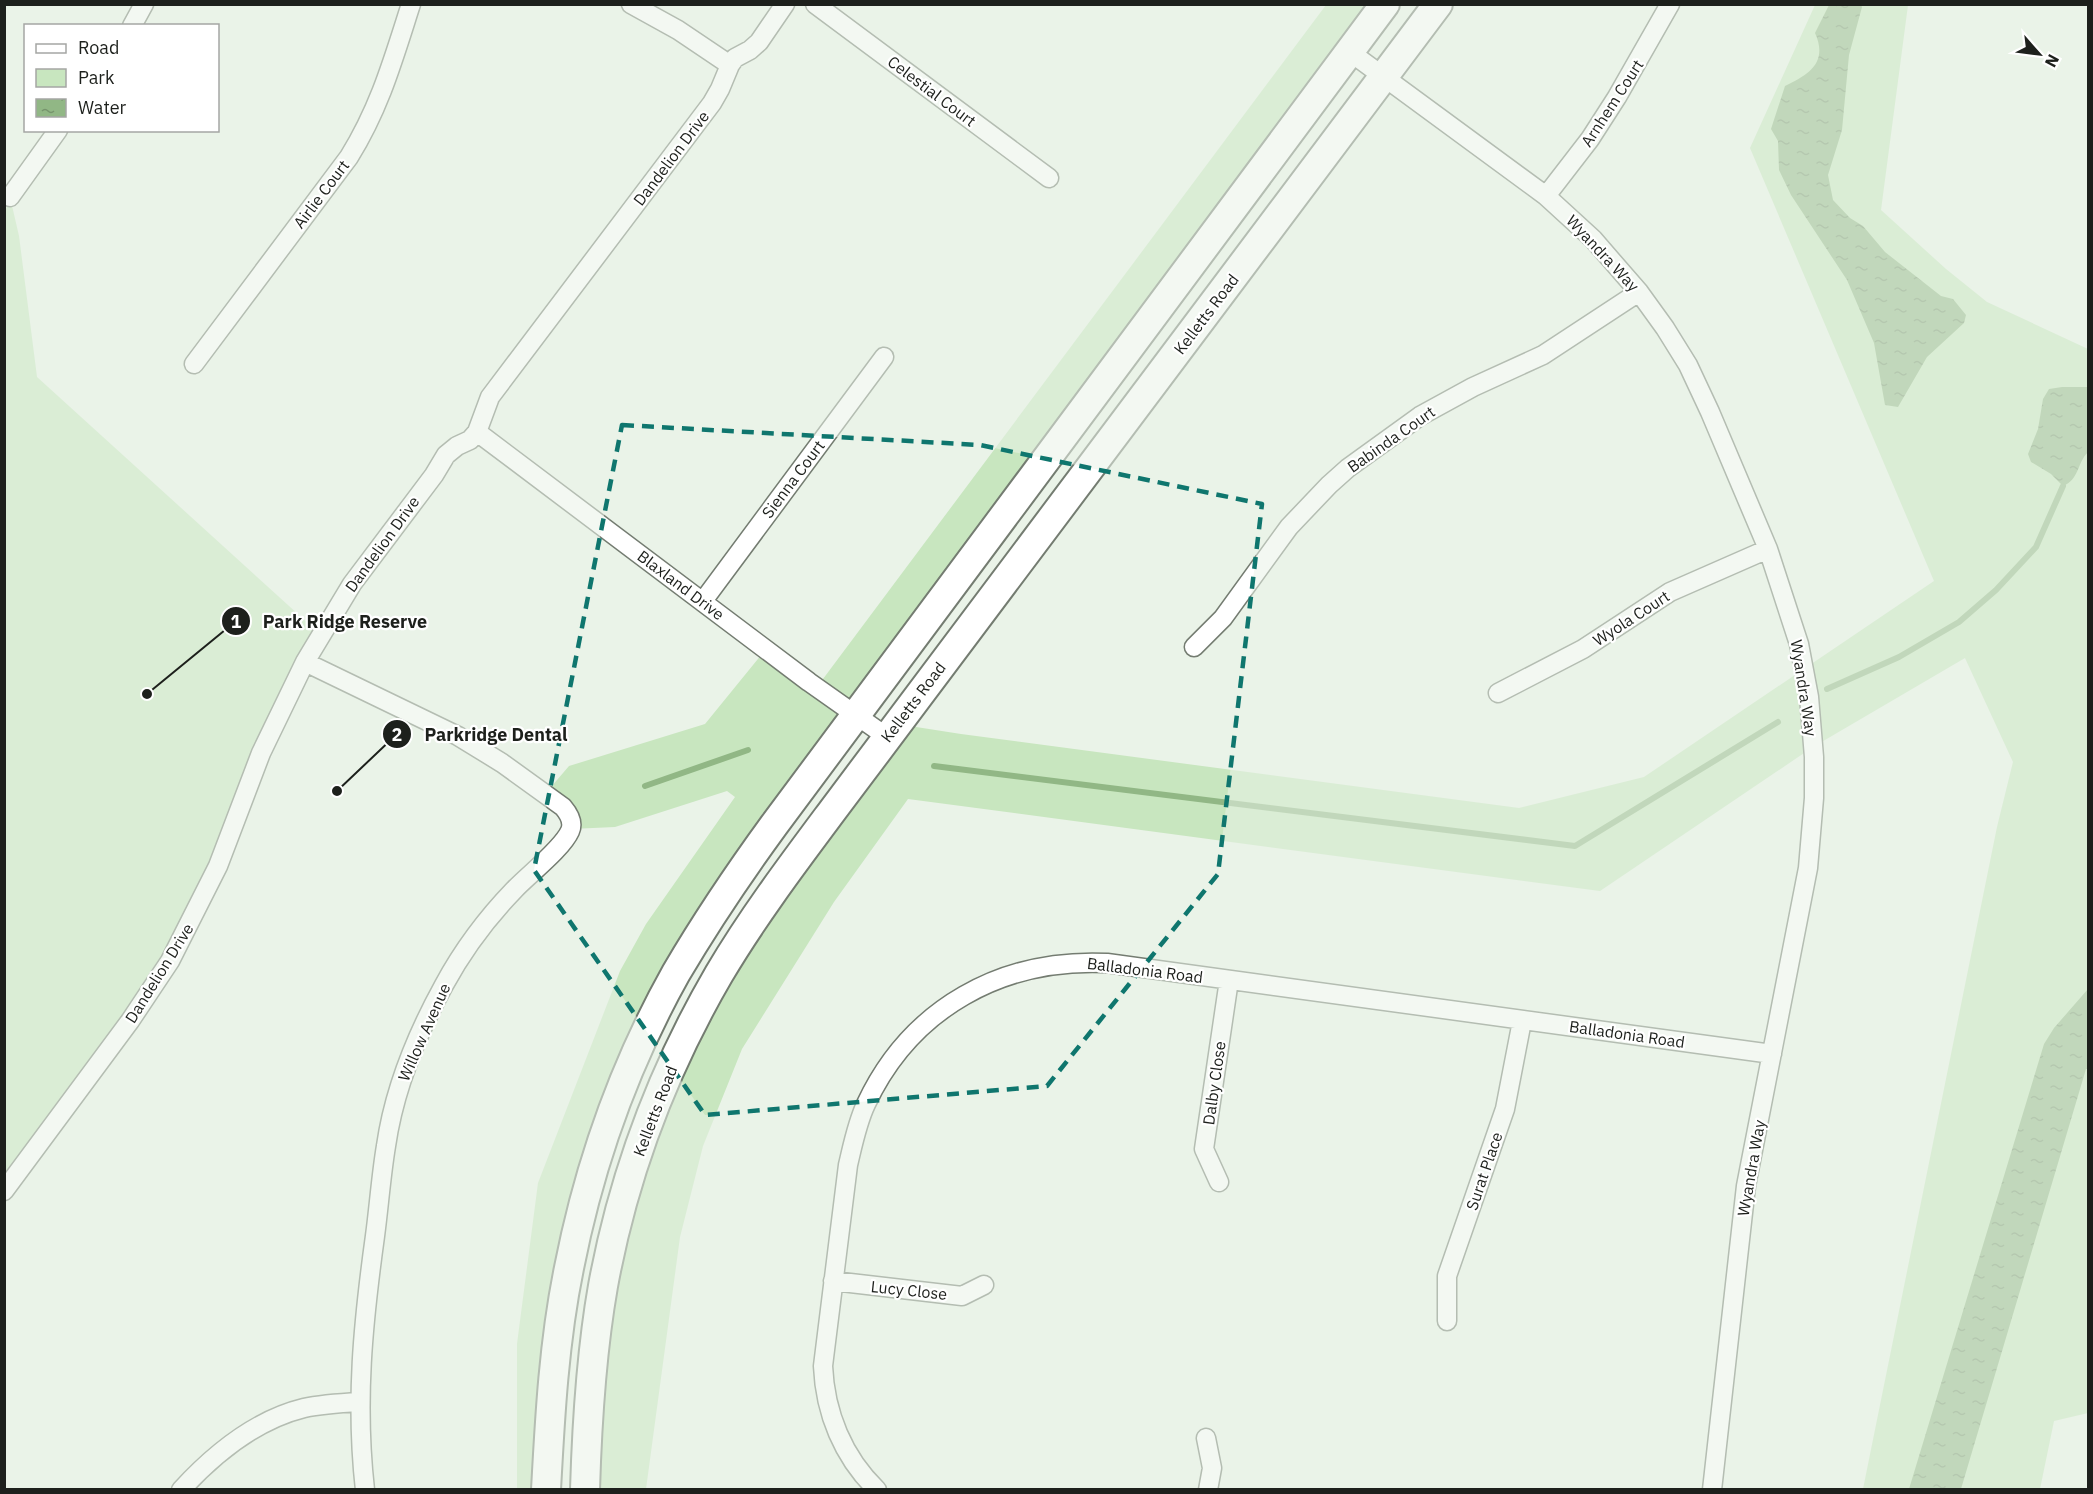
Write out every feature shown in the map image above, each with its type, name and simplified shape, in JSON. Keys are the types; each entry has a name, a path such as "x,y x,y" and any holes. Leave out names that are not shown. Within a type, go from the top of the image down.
{"main road":[{"path":"546,1490 554,1369 569,1267 597,1156 618,1100 660,1005 716,908 856,715 1385,4"},
{"name":"Kelletts Road","path":"585,1490 590,1382 603,1286 629,1181 651,1117 678,1051 719,974 769,896 1438,4"}],"street":[{"path":"133,24 144,4"},
{"name":"Airlie Court","path":"194,364 349,157 362,136 384,90 411,4"},
{"path":"631,4 678,30 730,64 759,42 785,4"},
{"name":"Celestial Court","path":"815,4 1049,178"},
{"name":"Arnhem Court","path":"1546,196 1590,139 1617,98 1670,4"},
{"name":"Wyandra Way","path":"1350,52 1546,196 1593,239 1639,292 1688,365 1768,549 1799,644 1809,697 1814,767 1814,798 1805,891 1746,1186 1712,1490"},
{"name":"Dandelion Drive","path":"4,1191 130,1021 170,961 218,866 261,753 305,663 352,584 434,475 446,455 470,440 477,432 490,397 712,103 730,64"},
{"path":"10,197 57,132"},
{"name":"Babinda Court","path":"1194,647 1223,618 1289,527 1348,468 1420,416 1473,387 1543,355 1639,292"},
{"name":"Sienna Court","path":"703,601 884,357"},
{"name":"Blaxland Drive","path":"477,432 887,737"},
{"name":"Wyola Court","path":"1498,693 1584,649 1670,592 1768,549"},
{"name":"Willow Avenue","path":"305,663 482,749 563,807 572,823 566,839 502,903 471,942 429,1012 406,1069 394,1107 386,1145 361,1354 360,1401 365,1490"},
{"name":"Balladonia Road","path":"877,1490 858,1469 840,1440 824,1387 823,1366 848,1165 862,1115 878,1081 893,1058 911,1036 929,1020 964,995 982,986 1002,977 1040,966 1083,962 1107,963 1772,1054"},
{"name":"Dalby Close","path":"1219,1182 1204,1149 1229,980"},
{"name":"Surat Place","path":"1447,1320 1447,1276 1505,1109 1522,1021"},
{"name":"Lucy Close","path":"833,1281 962,1296 984,1285"},
{"path":"182,1490 209,1461 233,1441 272,1419 303,1408 360,1401"},
{"path":"1206,1438 1212,1468 1208,1490"}],"highlighted area":[{"path":"622,425 980,445 1262,504 1218,874 1047,1086 705,1115 534,870"}],"green space":[{"path":"1326,5 1385,5 716,908 597,1156 546,1489 517,1490 517,1344 538,1183 620,971 646,924 735,797 727,791 615,827 571,829 545,794 569,766 705,724 766,649 817,687"},
{"path":"1815,5 1908,5 1881,210 1946,269 1987,302 2088,349 2088,1413 2054,1421 2040,1489 1863,1489 1997,827 2013,762 1965,658 1813,747 1600,891 908,799 834,902 742,1049 703,1146 680,1237 646,1489 585,1490 596,1332 678,1051 897,724 1519,808 1644,777 1934,581 1750,148"},
{"path":"10,197 19,236 37,377 321,635 185,934 5,1182 4,215"}],"water":[{"path":"1829,5 1861,5 1862,7 1849,55 1842,130 1828,175 1833,200 1850,218 1863,226 1885,252 1941,296 1953,299 1966,315 1964,323 1927,357 1898,407 1885,405 1874,343 1847,280 1791,195 1779,170 1778,141 1771,129 1785,86 1809,72 1818,59 1818,43 1815,33"},
{"path":"2088,387 2088,452 2075,476 2063,486 2051,474 2031,462 2028,454 2038,429 2043,399 2049,389"},
{"path":"2088,989 2088,1069 2086,1069 1961,1489 1909,1489 2044,1044 2054,1028"}],"waterway":[{"path":"1827,689 1899,657 1959,622 1996,590 2036,547 2063,486"},
{"path":"934,766 1575,846 1778,722"},
{"path":"645,786 748,750"}],"place":[{"name":"Park Ridge Reserve","path":"147,694"},
{"name":"Parkridge Dental","path":"337,791"}]}
